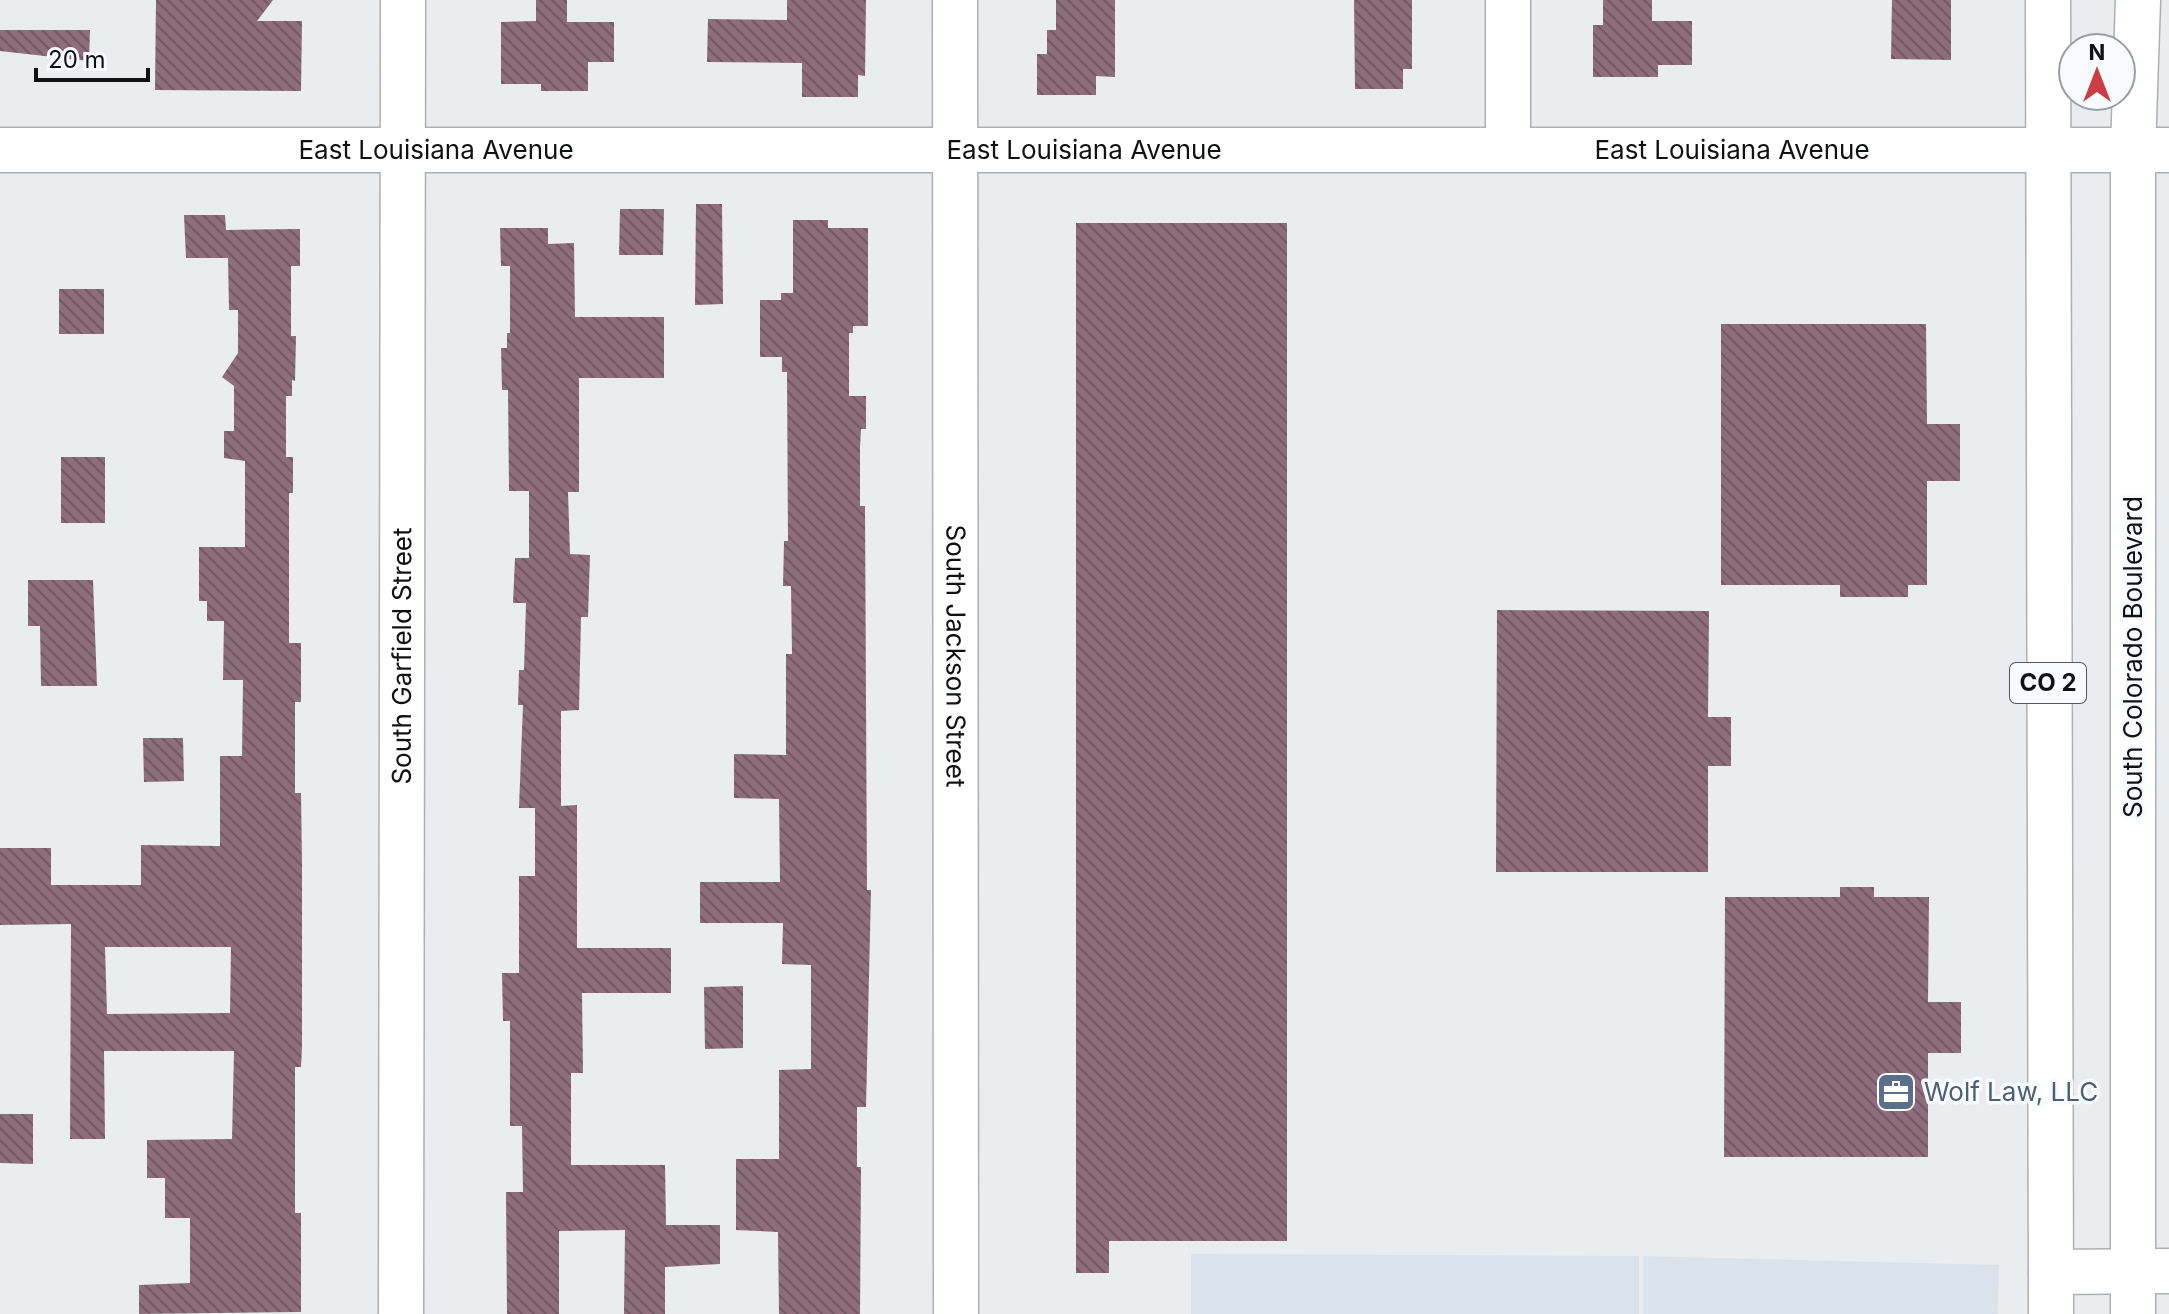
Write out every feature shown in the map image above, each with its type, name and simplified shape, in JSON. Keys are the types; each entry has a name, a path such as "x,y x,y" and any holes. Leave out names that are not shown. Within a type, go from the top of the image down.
{"street":[{"name":"South Garfield Street","path":"401,1314 403,0"},
{"name":"South Jackson Street","path":"955,0 956,1314"},
{"path":"1508,0 1508,148"},
{"name":"CO 2","path":"2048,0 2051,1293"},
{"name":"South Colorado Boulevard","path":"2133,1314 2151,1271 2151,150 2138,0"},
{"name":"East Louisiana Avenue","path":"0,150 2151,150"},
{"path":"2051,1293 2151,1271"}],"shaded area":[{"path":"1191,1254 1639,1256 1639,1314 1191,1314"},
{"path":"1643,1256 1999,1265 1998,1314 1643,1314"}],"building":[{"path":"156,0 273,0 257,21 302,21 301,91 155,90"},
{"path":"536,0 567,0 567,22 614,22 614,62 588,62 588,91 541,91 541,84 501,84 501,22 536,21"},
{"path":"787,0 866,0 865,76 858,75 858,97 802,97 802,63 707,62 708,19 787,20"},
{"path":"1056,0 1115,0 1115,77 1096,76 1096,95 1037,95 1037,54 1047,54 1047,30 1056,30"},
{"path":"1354,0 1412,0 1412,69 1403,69 1403,89 1355,89"},
{"path":"1603,0 1652,0 1652,21 1692,21 1692,65 1658,65 1658,77 1593,77 1593,25 1603,25"},
{"path":"1892,0 1951,0 1951,60 1891,59"},
{"path":"0,30 90,30 89,61 0,51"},
{"path":"696,204 722,204 723,304 695,305"},
{"path":"620,209 664,209 663,255 619,255"},
{"path":"184,215 225,215 226,230 300,229 300,266 291,266 291,336 296,336 295,381 292,380 292,396 286,396 286,457 293,457 293,493 289,493 289,643 301,643 301,702 295,702 295,793 301,793 302,1047 301,1067 295,1067 295,1213 301,1213 301,1312 139,1314 139,1285 190,1283 190,1218 165,1218 165,1178 147,1178 147,1140 232,1139 234,1051 104,1051 105,1139 70,1139 71,924 0,925 0,848 51,848 51,885 141,885 141,845 220,846 220,756 242,756 243,680 223,680 224,621 207,621 207,601 199,601 199,547 245,547 245,461 224,458 224,431 234,431 234,386 222,377 238,353 238,310 229,310 228,258 186,258","holes":["105,947 231,947 230,1013 107,1014"]},
{"path":"793,220 828,220 828,228 868,228 868,326 853,326 853,333 849,333 849,396 866,396 866,429 861,429 860,447 860,506 865,506 867,890 871,890 866,1107 857,1107 857,1167 861,1167 860,1314 779,1314 778,1232 736,1230 736,1159 779,1159 779,1070 811,1069 811,965 782,964 783,923 700,923 700,882 780,882 779,799 734,798 734,754 786,755 786,654 792,654 791,586 783,586 784,541 788,541 787,372 782,372 782,357 760,357 760,300 781,300 781,293 793,293"},
{"path":"1076,223 1287,223 1287,1241 1109,1241 1109,1273 1076,1273"},
{"path":"500,228 548,228 548,244 574,243 575,317 664,317 664,378 579,378 579,492 568,492 570,554 590,555 588,617 581,617 579,710 561,711 561,806 577,805 577,948 671,948 671,993 582,993 583,1073 571,1073 571,1165 665,1165 666,1225 720,1225 720,1264 665,1267 665,1314 624,1314 625,1230 559,1231 559,1314 507,1314 506,1192 523,1192 522,1126 510,1126 510,1021 503,1021 502,973 519,973 519,876 535,876 535,808 519,808 523,705 518,705 519,670 524,670 526,603 513,603 515,558 529,558 529,491 509,491 508,390 502,390 501,348 507,348 507,333 510,333 510,266 501,266"},
{"path":"59,289 104,289 104,334 59,334"},
{"path":"1721,324 1926,324 1927,424 1960,424 1960,481 1927,481 1927,585 1908,585 1908,597 1840,597 1840,585 1721,585"},
{"path":"61,457 105,457 105,523 61,523"},
{"path":"28,580 93,580 97,686 41,686 40,626 28,626"},
{"path":"1497,610 1709,611 1708,717 1731,717 1731,766 1708,766 1708,872 1496,872"},
{"path":"143,738 183,738 184,781 144,782"},
{"path":"1840,887 1874,887 1874,897 1929,897 1928,1002 1961,1002 1961,1053 1928,1053 1928,1157 1724,1157 1725,897 1840,897"},
{"path":"743,986 743,1048 705,1049 704,987"},
{"path":"0,1114 33,1114 33,1164 0,1163"}],"place":[{"name":"Wolf Law, LLC","path":"1896,1092"}]}
